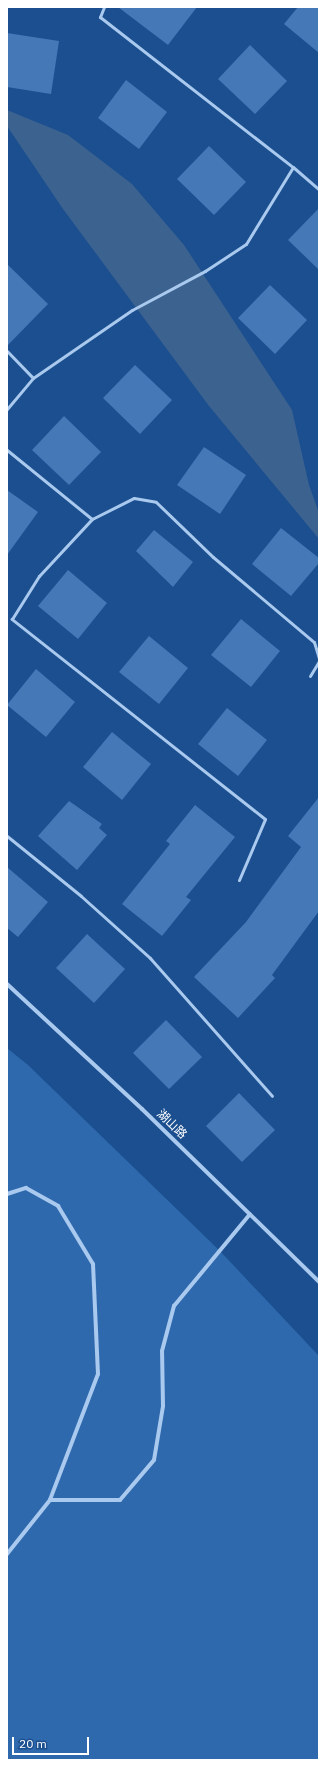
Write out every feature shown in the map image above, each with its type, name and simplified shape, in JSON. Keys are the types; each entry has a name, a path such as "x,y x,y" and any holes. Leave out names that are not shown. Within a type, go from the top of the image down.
{"street":[{"name":"湖山路","path":"7,984 142,1109 319,1282"},
{"path":"7,1194 26,1188 58,1206 93,1264 98,1374 50,1500 7,1554"},
{"path":"50,1500 120,1500 154,1460 163,1406 162,1351 174,1306 250,1214"}],"lane":[{"path":"104,7 100,17 293,167 319,190"},
{"path":"7,409 33,378 132,310 205,271 246,244 293,167"},
{"path":"7,351 33,378"},
{"path":"7,450 92,519"},
{"path":"240,880 265,819 12,619 39,576 92,519 134,498 156,502 213,557 314,642 319,660 310,676"},
{"path":"7,836 81,896 150,958 272,1096"}],"shaded area":[{"path":"7,110 68,135 132,184 184,245 292,410 309,485 319,513 319,539 209,406 63,209 7,126"},
{"path":"7,1048 28,1065 220,1251 319,1356 319,1760 7,1760"}],"building":[{"path":"118,7 197,7 168,45"},
{"path":"298,7 319,7 319,53 284,24"},
{"path":"7,33 59,41 51,94 7,87"},
{"path":"250,45 287,81 255,114 218,79"},
{"path":"126,80 167,112 139,149 98,118"},
{"path":"209,146 246,182 214,215 177,179"},
{"path":"319,208 319,270 288,240"},
{"path":"7,264 48,304 7,346"},
{"path":"270,285 307,320 275,354 238,318"},
{"path":"135,365 172,400 140,434 103,398"},
{"path":"64,416 101,452 69,485 32,450"},
{"path":"204,447 246,475 220,514 177,485"},
{"path":"7,490 38,512 7,555"},
{"path":"281,528 319,558 319,563 291,596 252,564"},
{"path":"154,530 193,562 173,587 136,551"},
{"path":"68,570 107,603 78,639 38,606"},
{"path":"241,619 280,651 251,687 211,655"},
{"path":"149,636 188,668 159,704 119,672"},
{"path":"36,669 75,702 46,737 7,705"},
{"path":"227,708 267,740 238,776 198,744"},
{"path":"112,732 151,764 122,800 83,767"},
{"path":"319,797 319,911 272,975 275,978 238,1018 194,977 246,922 301,847 288,836"},
{"path":"69,801 102,824 99,828 107,835 77,870 38,836"},
{"path":"195,805 235,837 186,897 191,900 162,936 122,904 170,844 166,841"},
{"path":"7,867 48,902 18,937 7,928"},
{"path":"87,934 125,969 94,1003 56,968"},
{"path":"166,1020 202,1057 169,1089 133,1053"},
{"path":"239,1093 275,1130 242,1162 206,1126"}]}
